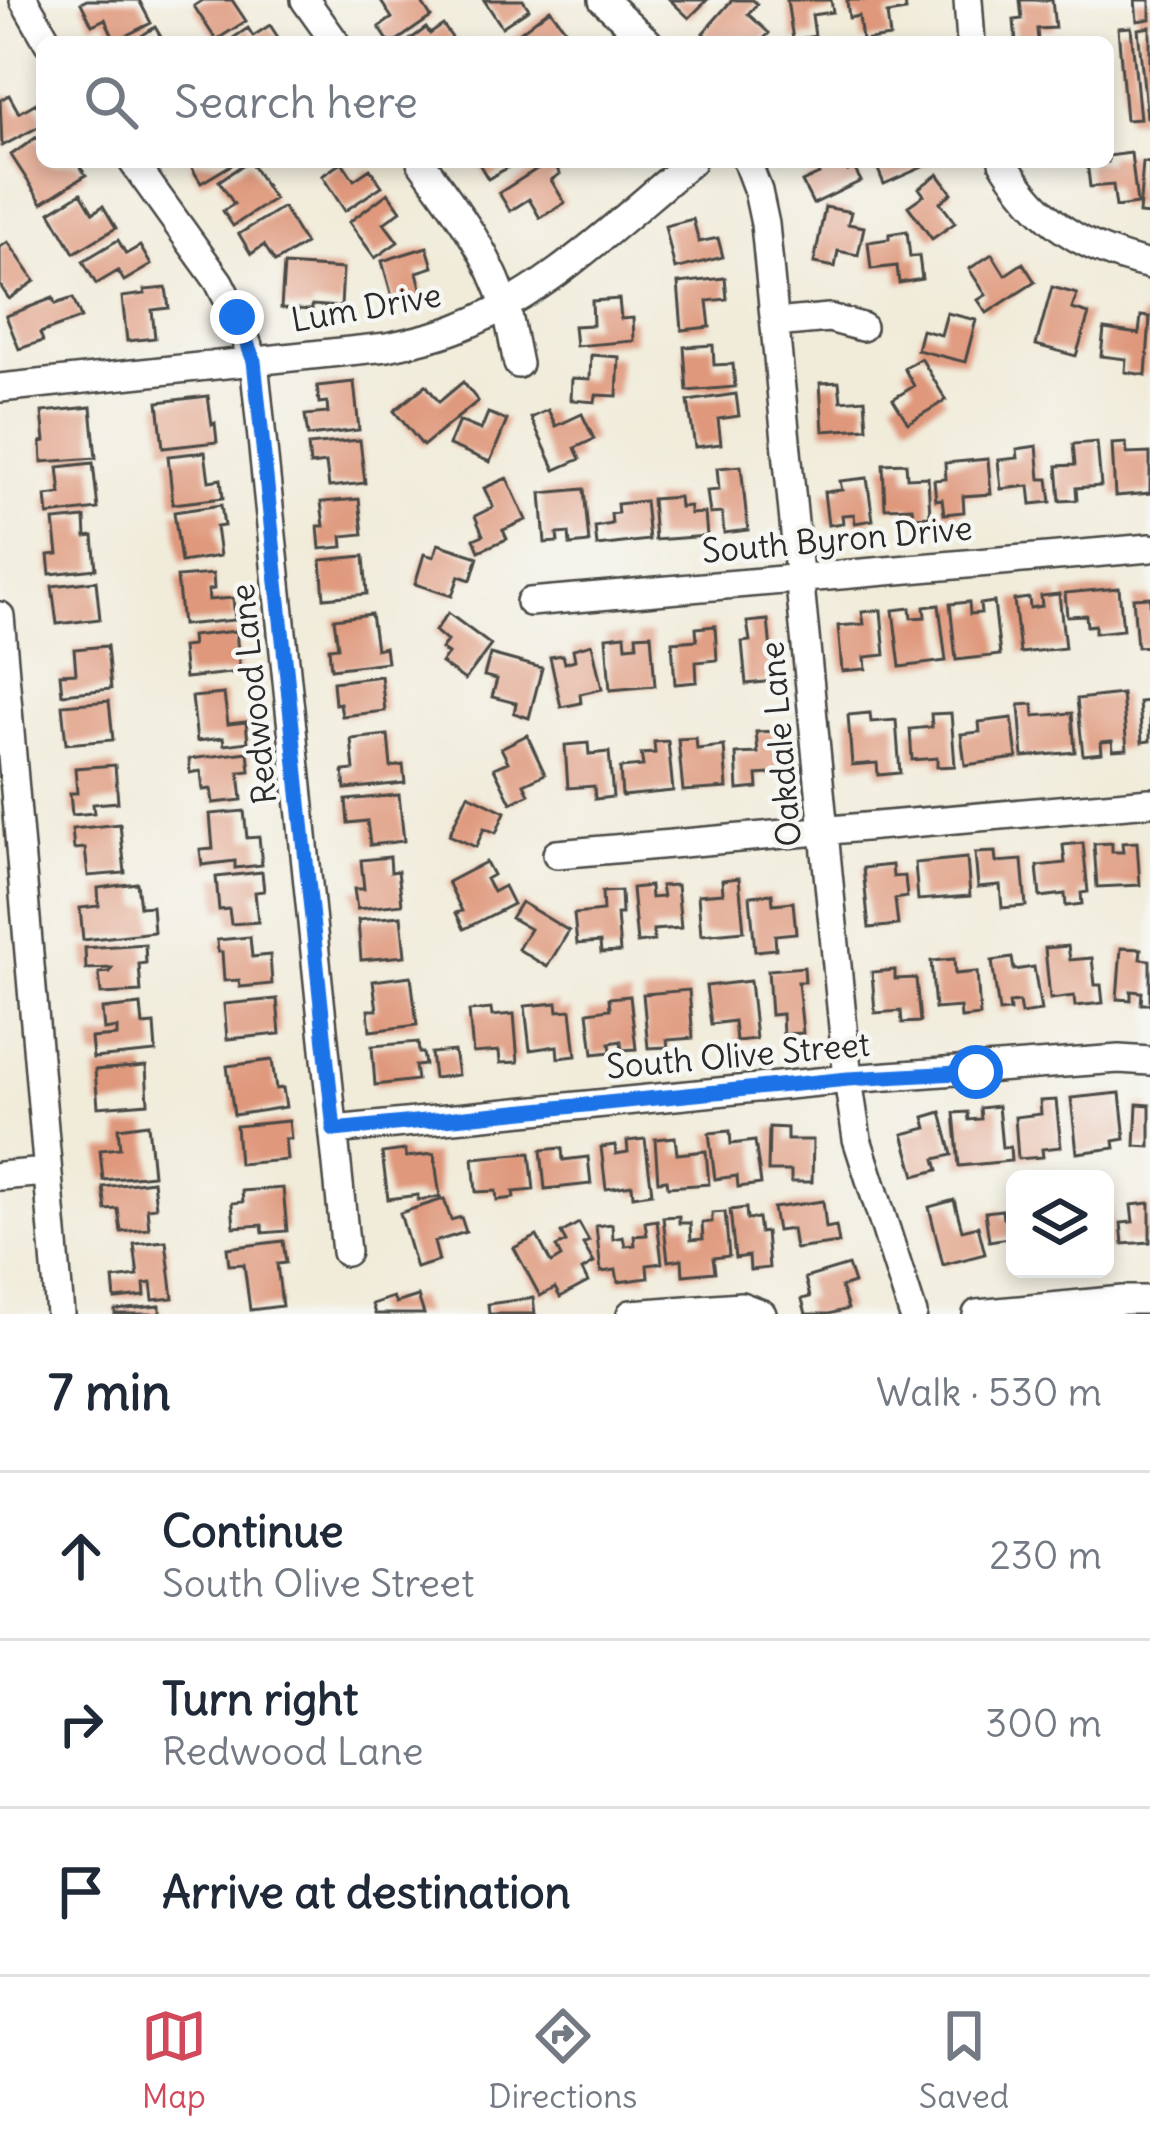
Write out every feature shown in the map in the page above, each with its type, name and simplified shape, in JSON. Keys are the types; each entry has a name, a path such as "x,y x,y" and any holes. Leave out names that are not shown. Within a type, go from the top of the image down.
{"street":[{"path":"24,0 45,36"},
{"path":"305,0 331,36"},
{"path":"603,0 642,36"},
{"path":"968,0 971,36"},
{"name":"Redwood Lane","path":"138,168 219,282 254,361 346,1252"},
{"path":"425,168 474,239 505,306 518,364"},
{"name":"Lum Drive","path":"0,388 425,340 505,306 552,275 684,168"},
{"name":"Oakdale Lane","path":"749,168 765,224 848,1079 857,1139 913,1314"},
{"path":"1007,168 1022,193 1054,225 1082,243 1150,265"},
{"path":"775,322 829,319 862,327"},
{"name":"South Byron Drive","path":"530,602 1150,548"},
{"path":"0,616 60,1314"},
{"path":"557,854 1150,802"},
{"name":"South Olive Street","path":"334,1130 848,1079 1150,1061"},
{"path":"0,1176 46,1172"},
{"path":"977,1314 1150,1300"},
{"path":"631,1314 741,1306 762,1314"}],"building":[{"path":"139,0 151,23 125,36 113,36 105,19 92,25 81,3"},
{"path":"203,0 232,0 246,21 222,36 213,36 194,6"},
{"path":"380,0 420,0 431,17 404,36 385,36 379,27 392,18"},
{"path":"484,0 523,0 529,9 502,27"},
{"path":"670,0 707,0 689,18"},
{"path":"732,0 753,0 757,4 748,14 769,33 706,36 703,33"},
{"path":"787,0 831,0 833,12 812,15 815,36 792,36"},
{"path":"847,0 905,0 906,11 887,14 890,36 861,36 859,16 849,18"},
{"path":"1020,0 1052,0 1055,28 1037,29 1038,36 1015,36 1014,20 1022,19"},
{"path":"1135,0 1150,0 1150,19 1137,21"},
{"path":"550,9 570,36 515,36"},
{"path":"270,25 277,36 253,36"},
{"path":"443,25 451,36 415,36 426,28 430,34"},
{"path":"1131,27 1140,119 1126,120 1118,28"},
{"path":"1150,27 1150,118 1147,118 1138,29"},
{"path":"9,95 19,113 36,103 36,128 2,146 0,100"},
{"path":"36,138 36,168 81,168 86,175 42,203 11,155"},
{"path":"1131,153 1137,204 1116,207 1113,185 1090,187 1088,168 1114,168 1114,155"},
{"path":"1143,162 1150,163 1150,215 1139,214"},
{"path":"192,168 226,168 201,183"},
{"path":"238,168 254,168 274,199 233,226 223,211 234,204 219,181"},
{"path":"333,168 346,168 354,180 370,169 382,186 345,211 322,176"},
{"path":"482,168 507,168 488,179"},
{"path":"539,168 556,168 560,174 551,180 565,203 540,218 529,199 510,211 499,193"},
{"path":"816,168 854,168 861,181 813,204 802,182 819,174"},
{"path":"877,168 920,168 884,184"},
{"path":"938,174 952,193 940,202 955,223 932,239 908,206 924,195 919,188"},
{"path":"81,193 93,213 103,206 116,228 74,253 50,212"},
{"path":"388,193 401,211 384,223 398,242 375,258 349,222"},
{"path":"283,207 305,244 275,262 264,245 251,254 239,234"},
{"path":"825,207 851,212 848,224 864,227 858,255 838,251 835,267 814,263"},
{"path":"693,219 699,242 718,238 723,257 675,269 665,226"},
{"path":"907,231 910,257 919,256 922,279 899,283 897,266 871,269 868,242"},
{"path":"118,240 126,254 140,246 151,265 124,281 118,271 96,284 83,261"},
{"path":"8,242 35,281 9,299 0,285 0,247"},
{"path":"427,247 433,267 417,272 423,296 394,304 382,261"},
{"path":"992,254 1005,275 1023,263 1035,282 987,313 978,300 986,295 969,269"},
{"path":"284,265 343,269 341,307 281,308"},
{"path":"725,278 727,299 707,301 710,327 682,330 678,283"},
{"path":"1052,287 1077,294 1072,309 1089,314 1076,356 1036,345"},
{"path":"166,288 169,308 152,310 155,338 127,341 122,297"},
{"path":"53,298 55,304 73,298 81,318 40,333 43,341 19,349 6,316"},
{"path":"619,299 621,319 633,318 634,341 576,346 574,326 593,325 592,301"},
{"path":"947,313 976,320 965,362 917,350 922,330 941,335"},
{"path":"1141,316 1150,317 1146,375 1125,372 1126,359 1101,356 1104,329 1139,334"},
{"path":"713,345 714,365 733,364 735,387 687,391 684,347"},
{"path":"591,355 619,357 617,396 596,395 595,402 571,400 572,378 590,379"},
{"path":"921,358 946,400 908,423 893,399 914,386 904,368"},
{"path":"354,382 359,430 308,436 305,415 328,413 327,402 319,403 317,386"},
{"path":"463,382 478,401 423,446 394,411 426,385 439,402"},
{"path":"839,382 841,401 865,399 867,428 823,431 820,383"},
{"path":"736,394 739,416 718,419 721,444 695,447 688,401"},
{"path":"208,396 217,442 163,448 158,402"},
{"path":"91,407 96,458 42,462 42,412"},
{"path":"548,410 556,426 582,414 594,439 575,448 580,459 555,470 531,418"},
{"path":"488,413 507,420 490,462 449,445 459,421 481,430"},
{"path":"360,440 365,483 329,487 326,463 310,465 308,445"},
{"path":"1097,442 1101,486 1076,488 1077,500 1060,501 1057,466 1075,465 1073,444"},
{"path":"1126,443 1127,454 1150,453 1150,493 1115,496 1112,444"},
{"path":"1037,446 1040,479 1048,479 1051,502 1031,504 1029,486 1001,489 998,460 1018,458 1017,449"},
{"path":"205,452 209,481 221,479 223,498 173,504 168,456"},
{"path":"988,459 991,494 963,496 964,512 944,514 942,499 936,500 934,480 946,479 945,463"},
{"path":"93,463 98,509 48,515 46,496 61,494 58,467"},
{"path":"906,463 907,478 928,477 930,516 913,517 912,507 885,508 883,464"},
{"path":"741,466 748,530 724,533 722,513 710,514 707,491 719,490 717,468"},
{"path":"507,478 526,520 503,530 507,539 479,551 474,539 483,535 475,516 493,507 484,488"},
{"path":"867,478 873,520 855,523 854,514 842,515 843,523 828,525 824,492 842,490 840,481"},
{"path":"584,489 589,543 570,545 569,533 557,534 558,542 545,543 541,493"},
{"path":"679,497 680,507 690,506 690,514 705,513 707,536 655,540 652,499"},
{"path":"359,499 363,534 342,536 343,547 320,549 321,502"},
{"path":"645,501 649,540 597,546 595,527 612,524 617,504"},
{"path":"221,505 224,526 216,527 220,556 181,562 174,512"},
{"path":"85,518 86,537 93,536 96,569 50,574 48,555 58,554 54,521"},
{"path":"438,544 478,557 471,580 459,576 452,596 415,584 424,554 434,557"},
{"path":"364,556 367,594 324,598 321,560"},
{"path":"213,574 209,600 233,598 235,620 182,625 177,577"},
{"path":"96,581 100,619 57,624 52,586"},
{"path":"1119,588 1123,630 1095,633 1095,625 1087,626 1086,615 1067,616 1065,593"},
{"path":"1059,594 1065,648 1020,653 1014,600 1029,598 1030,608 1042,606 1041,596"},
{"path":"1150,597 1150,646 1137,647 1133,598"},
{"path":"969,602 970,614 981,613 980,604 994,602 1000,655 956,660 950,604"},
{"path":"939,605 946,661 900,667 893,610 910,608 911,618 925,617 924,607"},
{"path":"881,610 885,655 865,657 866,669 842,671 838,626 864,624 862,612"},
{"path":"448,613 491,645 465,680 441,663 448,654 441,649 447,641 435,631"},
{"path":"371,614 376,649 385,647 387,662 331,669 329,648 338,647 334,619"},
{"path":"768,620 774,681 746,684 742,642 750,641 747,622"},
{"path":"715,626 717,660 696,662 697,682 675,684 672,642 697,640 696,628"},
{"path":"236,631 240,672 185,678 182,647 192,646 191,636"},
{"path":"651,634 655,686 610,690 606,637 625,635 626,646 637,645 636,635"},
{"path":"592,644 602,689 580,694 581,703 561,707 550,657 563,655 565,663 575,660 573,649"},
{"path":"107,646 111,689 62,694 60,674 76,673 74,649"},
{"path":"490,654 542,668 529,718 514,713 516,703 492,697 497,679 484,676"},
{"path":"381,676 385,711 342,716 340,703 335,704 333,682"},
{"path":"224,694 228,724 246,722 248,742 197,741 192,697"},
{"path":"1122,694 1127,749 1113,750 1112,741 1101,742 1102,753 1083,755 1077,699"},
{"path":"109,701 113,740 66,744 62,705"},
{"path":"1150,701 1150,741 1142,742 1139,702"},
{"path":"1033,704 1034,716 1072,713 1075,752 1023,757 1019,705"},
{"path":"870,713 871,722 896,720 900,773 878,775 877,763 852,765 848,715"},
{"path":"951,713 955,766 937,767 937,758 912,760 910,729 932,727 931,714"},
{"path":"1012,718 1017,758 965,765 961,734 980,732 979,722"},
{"path":"778,731 782,773 757,775 758,788 738,790 736,754 758,753 756,732"},
{"path":"388,735 391,767 403,765 405,783 345,789 343,771 354,770 351,739"},
{"path":"527,735 545,774 524,784 529,794 511,803 494,768 508,762 501,748"},
{"path":"696,738 697,749 724,746 727,788 683,791 678,739"},
{"path":"668,741 673,791 622,796 620,768 643,766 641,754 655,753 654,742"},
{"path":"588,743 589,754 609,752 613,797 595,799 594,786 568,788 565,745"},
{"path":"248,752 250,771 239,772 242,800 213,803 211,789 203,790 201,771 190,773 189,759"},
{"path":"115,765 118,802 93,804 94,813 72,815 75,768"},
{"path":"468,794 505,812 496,833 484,828 476,847 449,835"},
{"path":"399,795 404,841 370,845 367,821 348,823 346,800"},
{"path":"244,811 247,838 259,837 262,865 235,868 235,861 202,865 200,850 213,849 210,814"},
{"path":"120,824 125,873 88,876 85,848 74,849 72,829"},
{"path":"1137,842 1140,885 1097,887 1094,844 1112,843 1112,852 1123,852 1122,843"},
{"path":"1083,843 1088,892 1081,893 1082,904 1066,906 1065,894 1040,897 1037,866 1065,863 1063,845"},
{"path":"995,852 996,862 1022,860 1026,906 1002,908 1000,885 978,887 975,853"},
{"path":"390,857 391,872 398,871 402,904 357,909 354,889 364,889 361,860"},
{"path":"967,858 970,896 918,900 915,863"},
{"path":"486,862 493,875 486,879 493,892 504,886 513,904 464,929 456,913 462,911 448,882"},
{"path":"892,865 893,877 905,876 907,897 895,899 898,925 869,928 863,868"},
{"path":"262,872 264,891 255,892 258,922 231,924 229,909 219,910 216,877"},
{"path":"739,878 744,931 701,935 698,895 723,893 722,880"},
{"path":"137,883 140,907 152,906 154,932 83,940 80,908 99,906 98,888"},
{"path":"677,885 681,928 653,930 654,941 637,943 632,888 650,886 651,898 663,897 661,886"},
{"path":"621,891 622,914 617,914 620,952 601,953 600,942 577,944 574,914 603,911 602,892"},
{"path":"772,894 773,904 793,902 796,933 775,935 776,949 755,951 750,896"},
{"path":"521,902 569,931 547,967 518,949 530,929 511,918"},
{"path":"401,916 405,956 361,960 358,920"},
{"path":"250,937 252,957 270,955 272,984 240,987 239,980 224,981 217,940"},
{"path":"145,944 146,963 139,964 141,992 101,994 99,973 112,968 86,969 85,948"},
{"path":"1068,946 1070,960 1092,958 1103,1003 1075,1006 1074,996 1050,999 1045,948"},
{"path":"1121,948 1141,949 1140,959 1150,960 1150,1004 1141,1004 1142,992 1131,991 1131,1000 1117,999"},
{"path":"1012,958 1014,970 1034,967 1041,1011 1021,1014 1019,1002 1009,1003 1010,1011 999,1012 992,961"},
{"path":"954,959 955,974 977,972 980,1016 961,1018 960,1007 935,1009 931,961"},
{"path":"804,967 805,982 798,982 803,1033 783,1034 782,1014 771,1015 768,970"},
{"path":"895,970 895,979 916,978 920,1022 902,1023 901,1011 875,1013 872,972"},
{"path":"411,976 417,1025 370,1031 368,1010 377,1010 373,981"},
{"path":"750,981 756,1039 736,1041 734,1021 711,1024 706,986"},
{"path":"689,990 693,1038 667,1040 668,1047 648,1048 643,994"},
{"path":"630,996 636,1049 622,1050 621,1041 610,1043 611,1052 593,1054 588,1012 610,1009 609,998"},
{"path":"277,999 280,1034 227,1039 224,1004"},
{"path":"557,1003 558,1011 571,1010 576,1056 558,1058 557,1046 530,1050 525,1006"},
{"path":"141,1005 143,1025 154,1024 156,1052 93,1058 91,1038 117,1036 117,1028 104,1030 102,1009"},
{"path":"491,1009 492,1016 514,1014 518,1062 500,1063 499,1051 473,1053 469,1011"},
{"path":"418,1042 425,1065 415,1066 417,1080 375,1085 372,1046"},
{"path":"454,1051 458,1075 434,1078 431,1053"},
{"path":"272,1060 276,1089 283,1088 286,1107 234,1115 227,1066"},
{"path":"146,1066 148,1103 98,1107 95,1070"},
{"path":"1120,1093 1125,1139 1114,1141 1115,1148 1077,1153 1071,1098"},
{"path":"1056,1100 1061,1147 1042,1149 1043,1157 1018,1159 1015,1117 1041,1114 1040,1101"},
{"path":"1137,1104 1150,1105 1150,1147 1135,1146"},
{"path":"998,1106 1002,1148 1010,1147 1011,1161 959,1166 954,1113 968,1112 969,1120 981,1119 980,1108"},
{"path":"941,1112 952,1155 935,1159 938,1170 915,1176 903,1134 927,1128 924,1117"},
{"path":"289,1121 287,1160 239,1164 236,1126"},
{"path":"148,1124 153,1175 103,1180 100,1150 120,1148 118,1128"},
{"path":"769,1127 787,1128 787,1140 813,1140 812,1182 791,1182 791,1171 768,1171"},
{"path":"730,1131 731,1144 755,1141 761,1184 738,1187 737,1176 715,1179 709,1133"},
{"path":"675,1137 677,1154 706,1151 709,1184 668,1187 667,1180 658,1181 655,1139"},
{"path":"645,1139 652,1193 633,1196 632,1185 606,1189 601,1147 615,1145 616,1154 628,1152 627,1141"},
{"path":"562,1148 563,1160 588,1157 591,1184 545,1189 541,1150"},
{"path":"405,1150 406,1157 434,1154 440,1197 388,1199 382,1153"},
{"path":"530,1153 534,1190 497,1200 496,1191 476,1192 473,1158"},
{"path":"153,1181 156,1207 147,1208 149,1229 121,1232 118,1209 106,1210 103,1187"},
{"path":"283,1188 287,1231 263,1233 262,1225 234,1227 232,1203 243,1202 242,1191"},
{"path":"444,1199 451,1220 461,1217 466,1232 434,1242 439,1261 416,1268 400,1213"},
{"path":"954,1200 962,1230 978,1226 985,1254 943,1265 929,1207"},
{"path":"823,1201 826,1228 836,1226 839,1243 795,1249 792,1229 777,1231 773,1208"},
{"path":"1150,1203 1150,1242 1123,1244 1121,1223 1133,1222 1131,1205"},
{"path":"746,1208 747,1219 758,1218 760,1233 766,1232 769,1268 750,1270 749,1256 735,1258 730,1210"},
{"path":"1002,1210 1006,1238 989,1241 985,1212"},
{"path":"725,1212 729,1256 713,1258 715,1272 683,1275 682,1259 668,1261 663,1217 679,1216 679,1223 690,1223 691,1240 703,1239 702,1223 712,1222 712,1213"},
{"path":"657,1220 662,1263 647,1265 648,1278 618,1282 616,1270 601,1272 596,1226 612,1224 613,1239 623,1237 625,1246 635,1245 634,1236 647,1235 645,1222"},
{"path":"579,1223 589,1241 583,1244 594,1263 582,1270 588,1282 560,1297 555,1288 540,1296 514,1248 537,1236 551,1263 561,1257 556,1247 566,1242 561,1233"},
{"path":"166,1241 173,1298 153,1300 151,1283 144,1284 145,1296 115,1299 113,1279 138,1276 134,1244"},
{"path":"283,1241 286,1263 277,1264 282,1306 250,1310 244,1264 229,1265 227,1248"},
{"path":"848,1265 854,1283 841,1287 848,1309 806,1314 802,1299 810,1297 805,1278"},
{"path":"418,1296 424,1314 375,1314 372,1304 393,1297 396,1303"},
{"path":"533,1298 535,1314 489,1314 488,1304"},
{"path":"160,1306 160,1314 115,1314 115,1310"}],"route":[{"path":"237,317 254,361 334,1130 848,1079 976,1072"}]}
